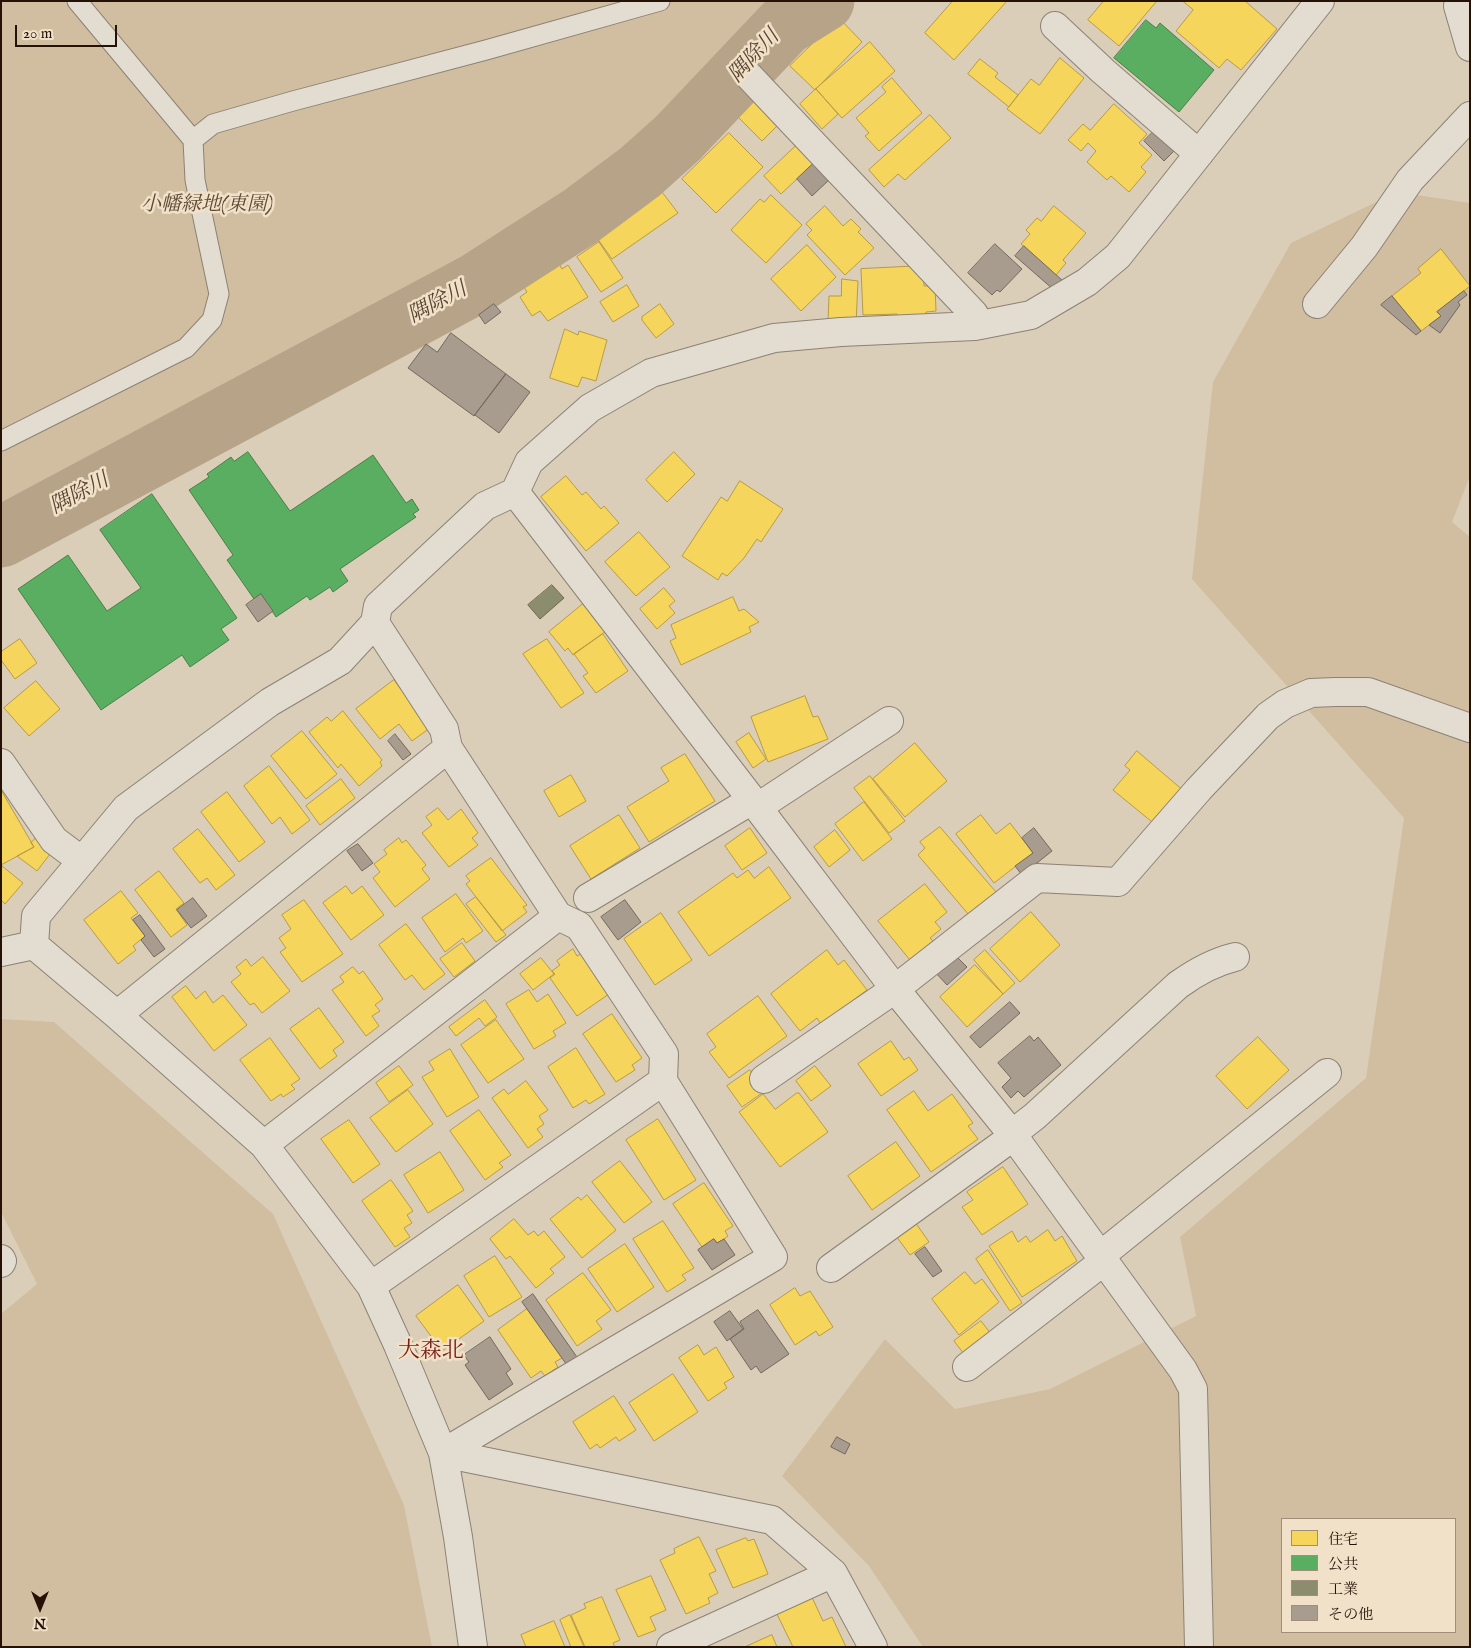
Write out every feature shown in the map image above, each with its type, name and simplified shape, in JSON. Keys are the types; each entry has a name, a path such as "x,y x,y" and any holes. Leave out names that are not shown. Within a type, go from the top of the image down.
{"street":[{"path":"34,945 36,916 126,808 270,702 340,661 375,624 378,606 485,506 515,492 529,462 590,408 651,373 774,338 841,332 975,326 1031,315 1088,282 1118,256 1320,1"},
{"path":"1461,1 1458,6 1470,47"},
{"path":"1055,26 1103,71 1200,154"},
{"path":"749,76 974,314 975,326"},
{"path":"1317,304 1364,247 1410,180 1470,116"},
{"path":"515,492 895,988 1013,1135 1183,1370 1193,1389 1199,1647"},
{"path":"375,624 444,729 448,748 558,916 579,926 664,1054 663,1081 773,1257 442,1453"},
{"path":"764,1079 895,988 1037,878 1118,882 1198,789 1268,716 1285,704 1311,693 1368,692 1470,728"},
{"path":"588,898 755,803 889,721"},
{"path":"117,1015 448,748"},
{"path":"1,763 54,840 82,861"},
{"path":"264,1145 558,916"},
{"path":"34,945 117,1015 264,1145 371,1286 398,1344 442,1453 458,1537 473,1647"},
{"path":"1,952 34,945"},
{"path":"831,1268 1013,1135 1178,985 1193,974 1218,961 1235,957"},
{"path":"967,1367 1327,1073"},
{"path":"371,1286 663,1081"},
{"path":"442,1453 772,1520 833,1572 874,1647"},
{"path":"671,1647 833,1572"}],"lane":[{"path":"1,441 186,348 212,320 219,294 195,180 193,140 77,1"},
{"path":"193,140 213,124 222,121 496,48 660,1"}],"green space":[{"name":"小幡緑地(東園)","path":"1,1 798,1 751,17 737,79 702,138 592,224 430,321 1,546"},
{"path":"1397,192 1470,203 1470,476 1452,522 1470,537 1470,1647 923,1647 869,1566 782,1476 885,1339 955,1409 1050,1389 1196,1316 1180,1237 1366,1078 1404,818 1192,579 1213,382 1291,243"},
{"path":"1,1019 54,1022 273,1214 404,1505 432,1647 1,1647 1,1314 37,1284 1,1212"}],"building: 住宅":[{"path":"953,1 1007,1 954,60 925,33"},
{"path":"1104,1 1156,2 1119,46 1088,20"},
{"path":"1183,1 1245,1 1277,29 1241,70 1227,59 1219,68 1176,31 1193,10"},
{"path":"839,18 862,42 815,90 790,66"},
{"path":"870,42 895,71 842,118 816,89"},
{"path":"1060,58 1084,78 1040,134 1007,109 1031,79 1039,85"},
{"path":"980,59 998,73 995,77 1018,95 1009,107 968,74"},
{"path":"892,78 922,113 879,151 865,136 869,133 856,118 886,92 882,87"},
{"path":"816,89 838,114 822,129 800,104"},
{"path":"752,97 779,124 762,141 735,114"},
{"path":"1114,104 1147,134 1139,143 1152,155 1141,167 1146,172 1129,192 1111,176 1107,180 1087,162 1096,151 1088,143 1081,151 1068,140 1083,124 1090,130"},
{"path":"930,115 951,138 905,180 898,174 884,187 869,170"},
{"path":"729,133 763,167 716,213 682,179"},
{"path":"797,145 814,163 781,194 764,176"},
{"path":"662,192 678,213 612,259 597,238"},
{"path":"771,195 802,225 766,263 731,230 760,199 764,202"},
{"path":"825,206 843,226 851,219 861,229 858,232 874,248 845,275 807,235 812,230 806,224"},
{"path":"1054,206 1086,233 1063,260 1066,263 1056,275 1021,244 1030,234 1026,230 1037,218 1041,221"},
{"path":"599,242 623,278 601,292 577,257"},
{"path":"807,245 836,277 801,311 771,279"},
{"path":"1441,249 1470,286 1437,312 1441,316 1421,331 1392,296 1421,273 1418,269"},
{"path":"558,262 562,269 568,265 588,297 548,321 540,311 532,316 520,297 527,292 522,284"},
{"path":"923,266 924,286 935,286 936,311 926,312 926,316 897,318 897,314 863,315 861,269"},
{"path":"842,279 858,281 856,324 828,322 829,296 841,296"},
{"path":"627,285 639,306 613,322 600,302"},
{"path":"660,304 674,324 656,338 642,320 642,317"},
{"path":"565,329 578,335 579,331 607,340 596,381 582,377 578,387 550,378"},
{"path":"674,452 695,474 667,502 646,480"},
{"path":"566,476 582,495 586,492 601,509 604,506 619,523 586,551 541,497"},
{"path":"740,481 783,509 761,542 757,539 744,558 727,576 722,573 718,580 682,556 721,497 727,501"},
{"path":"639,532 670,567 636,596 605,562"},
{"path":"664,588 675,601 669,606 675,613 657,629 640,609"},
{"path":"733,597 739,611 744,609 759,622 749,627 751,632 681,665 670,641 676,638 671,625"},
{"path":"583,604 606,631 573,655 568,648 565,651 549,632"},
{"path":"603,634 628,671 596,693 583,676 588,673 574,654"},
{"path":"20,639 37,663 15,679 1,660 1,652"},
{"path":"547,639 584,693 561,708 523,654"},
{"path":"394,680 430,728 412,741 399,724 380,739 356,709"},
{"path":"36,681 60,709 29,736 4,708"},
{"path":"805,696 813,717 818,716 828,739 768,762 751,717"},
{"path":"343,711 382,760 380,762 382,766 359,786 341,764 338,768 309,732 327,717 331,721"},
{"path":"302,731 337,774 306,799 271,756"},
{"path":"749,733 766,759 753,768 736,742"},
{"path":"915,743 947,781 905,817 873,779"},
{"path":"1137,751 1185,792 1157,826 1113,790 1130,770 1125,766"},
{"path":"685,754 715,801 649,842 627,807 669,781 661,768"},
{"path":"269,766 310,820 292,834 280,817 272,824 244,786"},
{"path":"571,775 586,801 559,817 544,791"},
{"path":"870,776 905,821 889,833 854,788"},
{"path":"341,779 355,798 320,825 306,806"},
{"path":"1,790 34,847 1,865"},
{"path":"227,792 265,842 239,862 201,812"},
{"path":"864,802 892,839 863,861 835,824"},
{"path":"438,808 448,820 461,809 478,833 472,838 478,845 449,867 422,833 432,825 426,817"},
{"path":"619,815 640,848 591,879 570,846"},
{"path":"981,815 996,834 1010,823 1033,853 994,883 956,834"},
{"path":"940,827 996,892 969,915 918,855 925,848 920,842"},
{"path":"750,828 767,853 742,870 725,846"},
{"path":"198,829 235,875 216,890 207,878 200,883 173,849"},
{"path":"835,830 850,850 829,867 814,847"},
{"path":"37,837 50,854 37,871 17,856 34,847 31,843"},
{"path":"399,838 402,843 406,840 426,865 422,869 430,879 395,907 373,878 380,872 374,864 387,854 384,850"},
{"path":"491,858 527,905 523,907 527,912 502,931 466,884 470,881 466,876"},
{"path":"2,866 23,883 5,904 1,900"},
{"path":"769,867 791,898 709,956 678,912 733,873 737,878 748,870 754,878"},
{"path":"159,871 184,903 176,909 187,925 171,937 135,890"},
{"path":"925,884 947,912 935,922 941,929 930,938 933,941 910,960 878,921"},
{"path":"346,886 352,894 362,886 384,915 351,940 323,903"},
{"path":"121,891 138,913 131,918 145,936 133,946 136,950 118,964 84,920"},
{"path":"456,894 483,931 466,943 463,938 445,952 422,918"},
{"path":"476,897 506,935 496,942 466,904"},
{"path":"304,900 343,954 302,982 280,952 286,948 279,938 291,929 282,915"},
{"path":"1031,912 1060,945 1020,982 990,949"},
{"path":"661,913 692,960 655,985 624,939"},
{"path":"406,924 445,974 424,990 412,975 405,980 379,945"},
{"path":"462,943 475,961 454,977 440,959"},
{"path":"573,949 577,956 581,954 609,994 577,1016 550,978 555,974 552,971 560,965 557,961"},
{"path":"827,950 838,965 844,960 867,990 821,1024 817,1018 800,1031 771,994"},
{"path":"985,950 1015,983 1003,994 974,960"},
{"path":"263,957 290,991 262,1013 254,1003 250,1005 231,982 241,974 236,967 246,959 251,966"},
{"path":"541,958 554,974 533,990 520,974"},
{"path":"975,965 1003,994 967,1027 940,997"},
{"path":"353,967 359,974 363,971 383,999 375,1005 380,1011 372,1016 379,1026 366,1036 332,990 344,982 340,977"},
{"path":"186,986 196,999 205,991 213,1003 223,995 247,1025 214,1051 172,997"},
{"path":"529,990 537,1002 548,994 566,1023 553,1031 556,1036 534,1049 506,1004"},
{"path":"758,996 787,1036 729,1078 709,1052 716,1047 707,1034"},
{"path":"485,1000 497,1017 485,1026 479,1018 456,1036 449,1027"},
{"path":"319,1008 344,1042 333,1050 337,1056 320,1069 290,1029"},
{"path":"612,1014 642,1058 632,1065 635,1070 616,1082 583,1034"},
{"path":"496,1020 524,1059 488,1083 461,1045"},
{"path":"1258,1037 1289,1070 1247,1109 1216,1076"},
{"path":"270,1038 300,1079 291,1085 295,1089 283,1097 281,1094 271,1101 240,1060"},
{"path":"891,1041 904,1060 909,1057 918,1070 881,1096 858,1064"},
{"path":"576,1048 605,1094 589,1104 586,1100 573,1108 548,1067"},
{"path":"450,1049 479,1097 447,1117 422,1077 434,1070 429,1062"},
{"path":"399,1066 413,1085 389,1102 376,1083"},
{"path":"815,1066 831,1086 811,1101 796,1081"},
{"path":"750,1070 765,1091 742,1107 727,1086"},
{"path":"526,1081 548,1110 539,1116 544,1124 537,1129 543,1137 528,1148 492,1098 504,1089 508,1094"},
{"path":"408,1090 433,1124 396,1152 370,1118"},
{"path":"914,1091 928,1111 952,1094 973,1123 968,1126 978,1139 931,1172 887,1110"},
{"path":"799,1093 828,1132 780,1167 739,1112 763,1094 775,1109"},
{"path":"479,1110 511,1155 499,1163 503,1167 485,1180 450,1131"},
{"path":"658,1119 696,1180 664,1200 626,1140"},
{"path":"349,1120 380,1164 353,1183 321,1139"},
{"path":"896,1142 920,1176 872,1210 848,1176"},
{"path":"440,1152 464,1190 428,1213 404,1175"},
{"path":"620,1161 652,1202 624,1223 592,1182"},
{"path":"1003,1167 1028,1204 982,1235 962,1207 973,1200 967,1192"},
{"path":"391,1180 413,1211 407,1215 412,1223 404,1228 410,1237 395,1247 362,1201"},
{"path":"704,1183 733,1226 725,1231 728,1236 724,1239 717,1243 714,1239 702,1247 673,1204"},
{"path":"587,1195 616,1230 582,1258 550,1219 578,1197 581,1200"},
{"path":"514,1219 528,1235 534,1231 538,1236 544,1231 565,1257 550,1269 554,1273 536,1288 510,1256 506,1259 490,1239"},
{"path":"663,1221 694,1268 682,1275 686,1280 667,1292 633,1239"},
{"path":"915,1222 929,1242 910,1255 896,1236"},
{"path":"1048,1230 1055,1241 1062,1236 1077,1261 1022,1297 989,1246 1012,1231 1018,1242 1026,1236 1030,1242"},
{"path":"625,1244 654,1287 617,1312 588,1269"},
{"path":"988,1250 1022,1303 1010,1311 976,1259"},
{"path":"495,1256 522,1297 489,1317 464,1276"},
{"path":"965,1272 975,1284 982,1279 999,1302 959,1335 932,1299"},
{"path":"583,1273 611,1310 596,1321 602,1329 577,1346 546,1300"},
{"path":"458,1285 484,1321 442,1351 416,1316"},
{"path":"795,1288 800,1296 810,1291 833,1327 819,1336 816,1331 795,1345 770,1305"},
{"path":"527,1309 562,1358 555,1362 558,1367 545,1376 541,1371 531,1378 498,1330"},
{"path":"981,1321 991,1334 964,1354 954,1341"},
{"path":"698,1345 704,1355 716,1347 734,1377 724,1383 727,1388 708,1401 679,1358"},
{"path":"673,1374 698,1412 654,1441 629,1403"},
{"path":"614,1396 636,1430 619,1441 616,1437 600,1448 597,1444 590,1449 573,1422"},
{"path":"699,1537 716,1571 709,1574 718,1593 708,1598 710,1603 686,1614 660,1560 675,1553 674,1549"},
{"path":"746,1538 748,1541 754,1539 768,1574 733,1588 716,1550"},
{"path":"651,1576 666,1610 650,1617 656,1630 638,1637 616,1590"},
{"path":"810,1593 823,1621 832,1617 846,1647 793,1647 775,1610"},
{"path":"602,1597 620,1640 613,1643 615,1647 585,1647 571,1615 586,1608 584,1604"},
{"path":"570,1615 584,1647 571,1647 560,1620"},
{"path":"554,1621 565,1647 526,1647 521,1635"},
{"path":"772,1635 777,1647 745,1647"}],"building: 公共":[{"path":"1146,20 1156,28 1160,23 1214,70 1179,112 1114,58"},
{"path":"248,452 290,511 373,455 406,503 412,499 419,510 413,514 416,517 340,569 348,581 333,592 330,587 310,600 307,596 276,617 261,594 254,599 227,560 233,555 189,490 209,477 207,474 231,457 234,461"},
{"path":"152,494 237,618 221,629 229,640 190,667 182,655 101,710 18,589 68,555 107,611 141,588 100,530"}],"building: 工業":[{"path":"552,585 564,598 540,619 528,605"}],"building: その他":[{"path":"1155,130 1175,150 1164,161 1144,141"},
{"path":"814,163 830,179 812,196 797,179"},
{"path":"995,244 1022,269 1000,292 997,290 992,295 968,273"},
{"path":"1024,246 1063,281 1054,290 1015,256"},
{"path":"1464,291 1467,295 1458,302 1460,305 1440,333 1429,325 1441,316 1437,312"},
{"path":"1392,296 1421,331 1416,335 1381,305"},
{"path":"494,304 501,312 485,324 479,315"},
{"path":"451,333 506,374 474,416 408,368 426,344 437,352"},
{"path":"506,374 530,392 499,433 475,415"},
{"path":"261,594 273,611 258,622 246,605"},
{"path":"395,734 411,754 403,760 388,741"},
{"path":"1034,828 1052,851 1022,875 1015,866 1033,853 1022,838"},
{"path":"358,844 373,863 362,871 347,851"},
{"path":"193,898 207,916 191,928 177,910"},
{"path":"625,900 641,922 618,940 601,917"},
{"path":"140,915 165,949 154,957 141,940 145,936 133,920"},
{"path":"954,954 967,967 947,985 935,972"},
{"path":"1010,1002 1020,1013 980,1048 970,1037"},
{"path":"1030,1036 1034,1041 1038,1037 1061,1065 1024,1097 1018,1091 1011,1098 1002,1087 1011,1078 998,1063"},
{"path":"714,1239 717,1243 724,1239 735,1255 712,1270 698,1250"},
{"path":"925,1247 942,1271 933,1277 915,1254"},
{"path":"533,1294 579,1360 569,1368 522,1302"},
{"path":"758,1310 789,1354 761,1373 756,1366 751,1370 730,1339 744,1329 740,1322"},
{"path":"730,1311 743,1329 727,1341 714,1322"},
{"path":"490,1337 511,1369 506,1373 513,1384 489,1400 465,1365 469,1362 464,1355"},
{"path":"837,1437 850,1444 845,1454 831,1447"}],"waterway":[{"name":"隅除川","path":"1,537 475,284 581,216 640,172 678,138 784,26 824,1"}],"district":[{"name":"大森北","path":"431,1352"}]}
